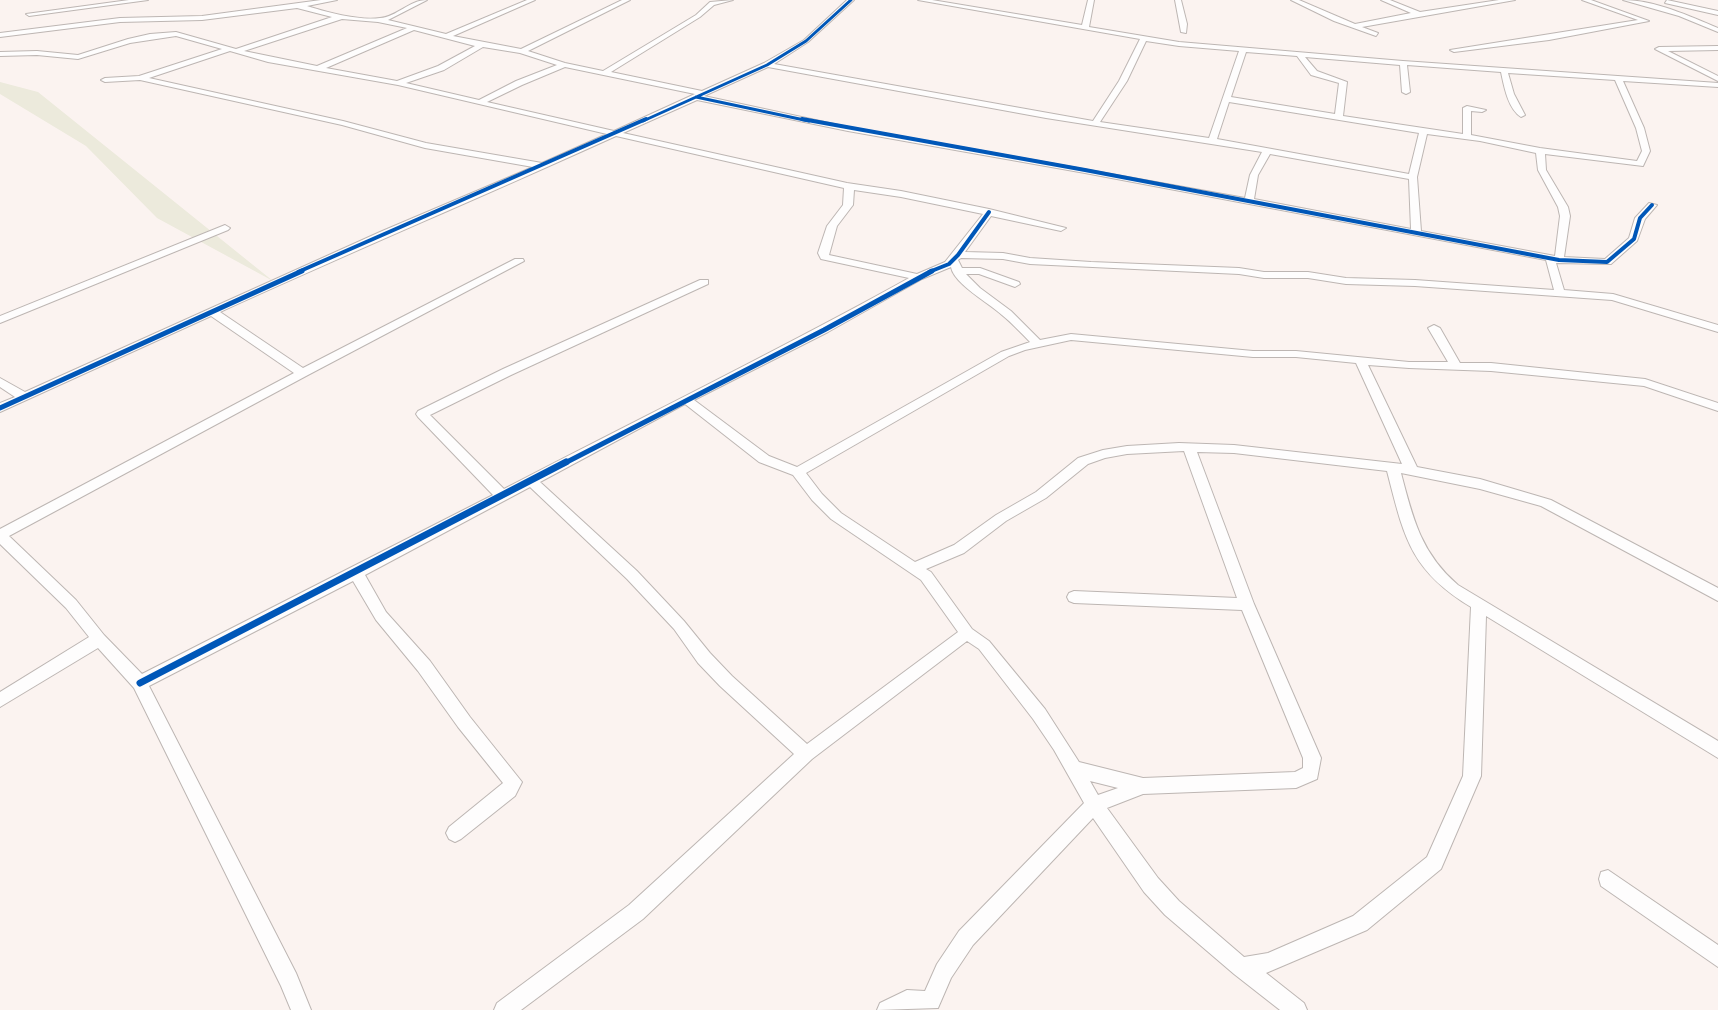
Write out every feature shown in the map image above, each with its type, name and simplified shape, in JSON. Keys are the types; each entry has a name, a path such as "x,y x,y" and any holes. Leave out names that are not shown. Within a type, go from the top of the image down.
{"street":[{"path":"29,14 145,0"},
{"path":"274,0 279,9"},
{"path":"0,35 120,20 202,18 334,0"},
{"path":"381,21 424,0"},
{"path":"446,37 532,0"},
{"path":"522,51 627,0"},
{"path":"606,72 698,16 712,3 730,0"},
{"path":"0,408 383,234 614,135 767,65 806,41 851,0"},
{"path":"921,0 1179,44 1403,63 1718,85"},
{"path":"1085,28 1091,0"},
{"path":"1178,0 1185,23 1184,32"},
{"path":"1294,0 1376,34"},
{"path":"1384,0 1419,14"},
{"path":"1354,26 1512,0"},
{"path":"1454,50 1548,38 1646,21 1585,0"},
{"path":"1626,0 1681,15 1718,30"},
{"path":"1659,0 1718,14"},
{"path":"27,31 29,14 35,2"},
{"path":"299,6 340,16 414,28 482,45 522,51 564,65 606,72 825,124 1555,259 1607,262 1634,239 1640,218 1652,205"},
{"path":"105,80 140,78 340,16"},
{"path":"316,69 414,28"},
{"path":"0,54 29,53 78,57 150,36 176,34 231,51 398,84 846,186 901,194 1061,228"},
{"path":"1095,123 1123,81 1144,38"},
{"path":"398,84 441,68 482,45"},
{"path":"1718,48 1659,49 1718,79"},
{"path":"1212,141 1243,49"},
{"path":"1299,54 1314,73 1343,82 1338,103 1339,117"},
{"path":"1403,63 1406,92"},
{"path":"480,103 519,83 564,65"},
{"path":"767,65 1046,116 1212,141 1413,177"},
{"path":"1504,70 1509,94 1521,115"},
{"path":"140,78 343,123 425,145 542,166"},
{"path":"1226,99 1467,136 1540,151 1640,164 1646,151 1640,128 1618,78"},
{"path":"1467,136 1467,108 1482,110"},
{"path":"1416,233 1413,177 1424,131"},
{"path":"1249,202 1254,175 1267,151"},
{"path":"1540,151 1542,170 1563,207 1565,216 1555,259 1560,294"},
{"path":"846,186 850,189 849,202 832,226 823,253 825,257 918,277"},
{"path":"956,263 989,212"},
{"path":"0,320 225,228"},
{"path":"140,682 356,573 686,399 824,330 918,277 956,263 1003,256 1030,261 1239,271 1264,275 1308,275 1346,281 1416,283 1622,298 1718,329"},
{"path":"301,1010 289,980 140,682 70,604 0,535 302,373 519,261"},
{"path":"956,263 1015,284"},
{"path":"956,263 978,293 1007,313 1037,343"},
{"path":"502,496 422,414 507,372 704,282"},
{"path":"212,312 302,373"},
{"path":"1434,328 1456,366"},
{"path":"798,472 1005,354 1037,343 1071,337 1204,350 1500,368 1645,383 1718,407"},
{"path":"1360,361 1412,471"},
{"path":"0,382 24,397"},
{"path":"686,399 764,459 798,472 817,498 836,516 926,576 967,633 984,645 1039,714 1094,805 1128,855 1158,893 1172,908 1241,967 1297,1010"},
{"path":"1074,769 1143,786 1296,780 1311,773 1312,758 1247,604 1190,448"},
{"path":"914,568 959,549 1001,518 1041,495 1083,461 1103,454 1127,450 1234,449 1393,467 1480,484 1546,503 1718,595"},
{"path":"1393,467 1409,528 1426,563 1436,576 1453,589 1718,750"},
{"path":"530,480 632,575 679,625 704,658 726,681 806,754"},
{"path":"356,573 381,616 424,666 464,722 513,782 509,790 455,833"},
{"path":"1074,597 1247,604"},
{"path":"1241,967 1269,963 1360,924 1434,863 1472,776 1479,603"},
{"path":"504,1010 636,912 806,754 967,633"},
{"path":"0,700 99,639"},
{"path":"887,1010 907,1000 936,1005 944,971 966,938 1094,805 1143,786"},
{"path":"1608,879 1718,957"}],"shaded area":[{"path":"0,82 38,92 273,281 157,218 86,146 0,94"}],"cycle path":[{"path":"0,408 383,234 481,194 767,65 806,41 851,0"},
{"path":"696,97 848,129 1085,170 1559,260 1607,262 1634,239 1640,218 1652,205"},
{"path":"140,683 356,573 686,399 824,330 918,277 949,264 989,212"}]}
